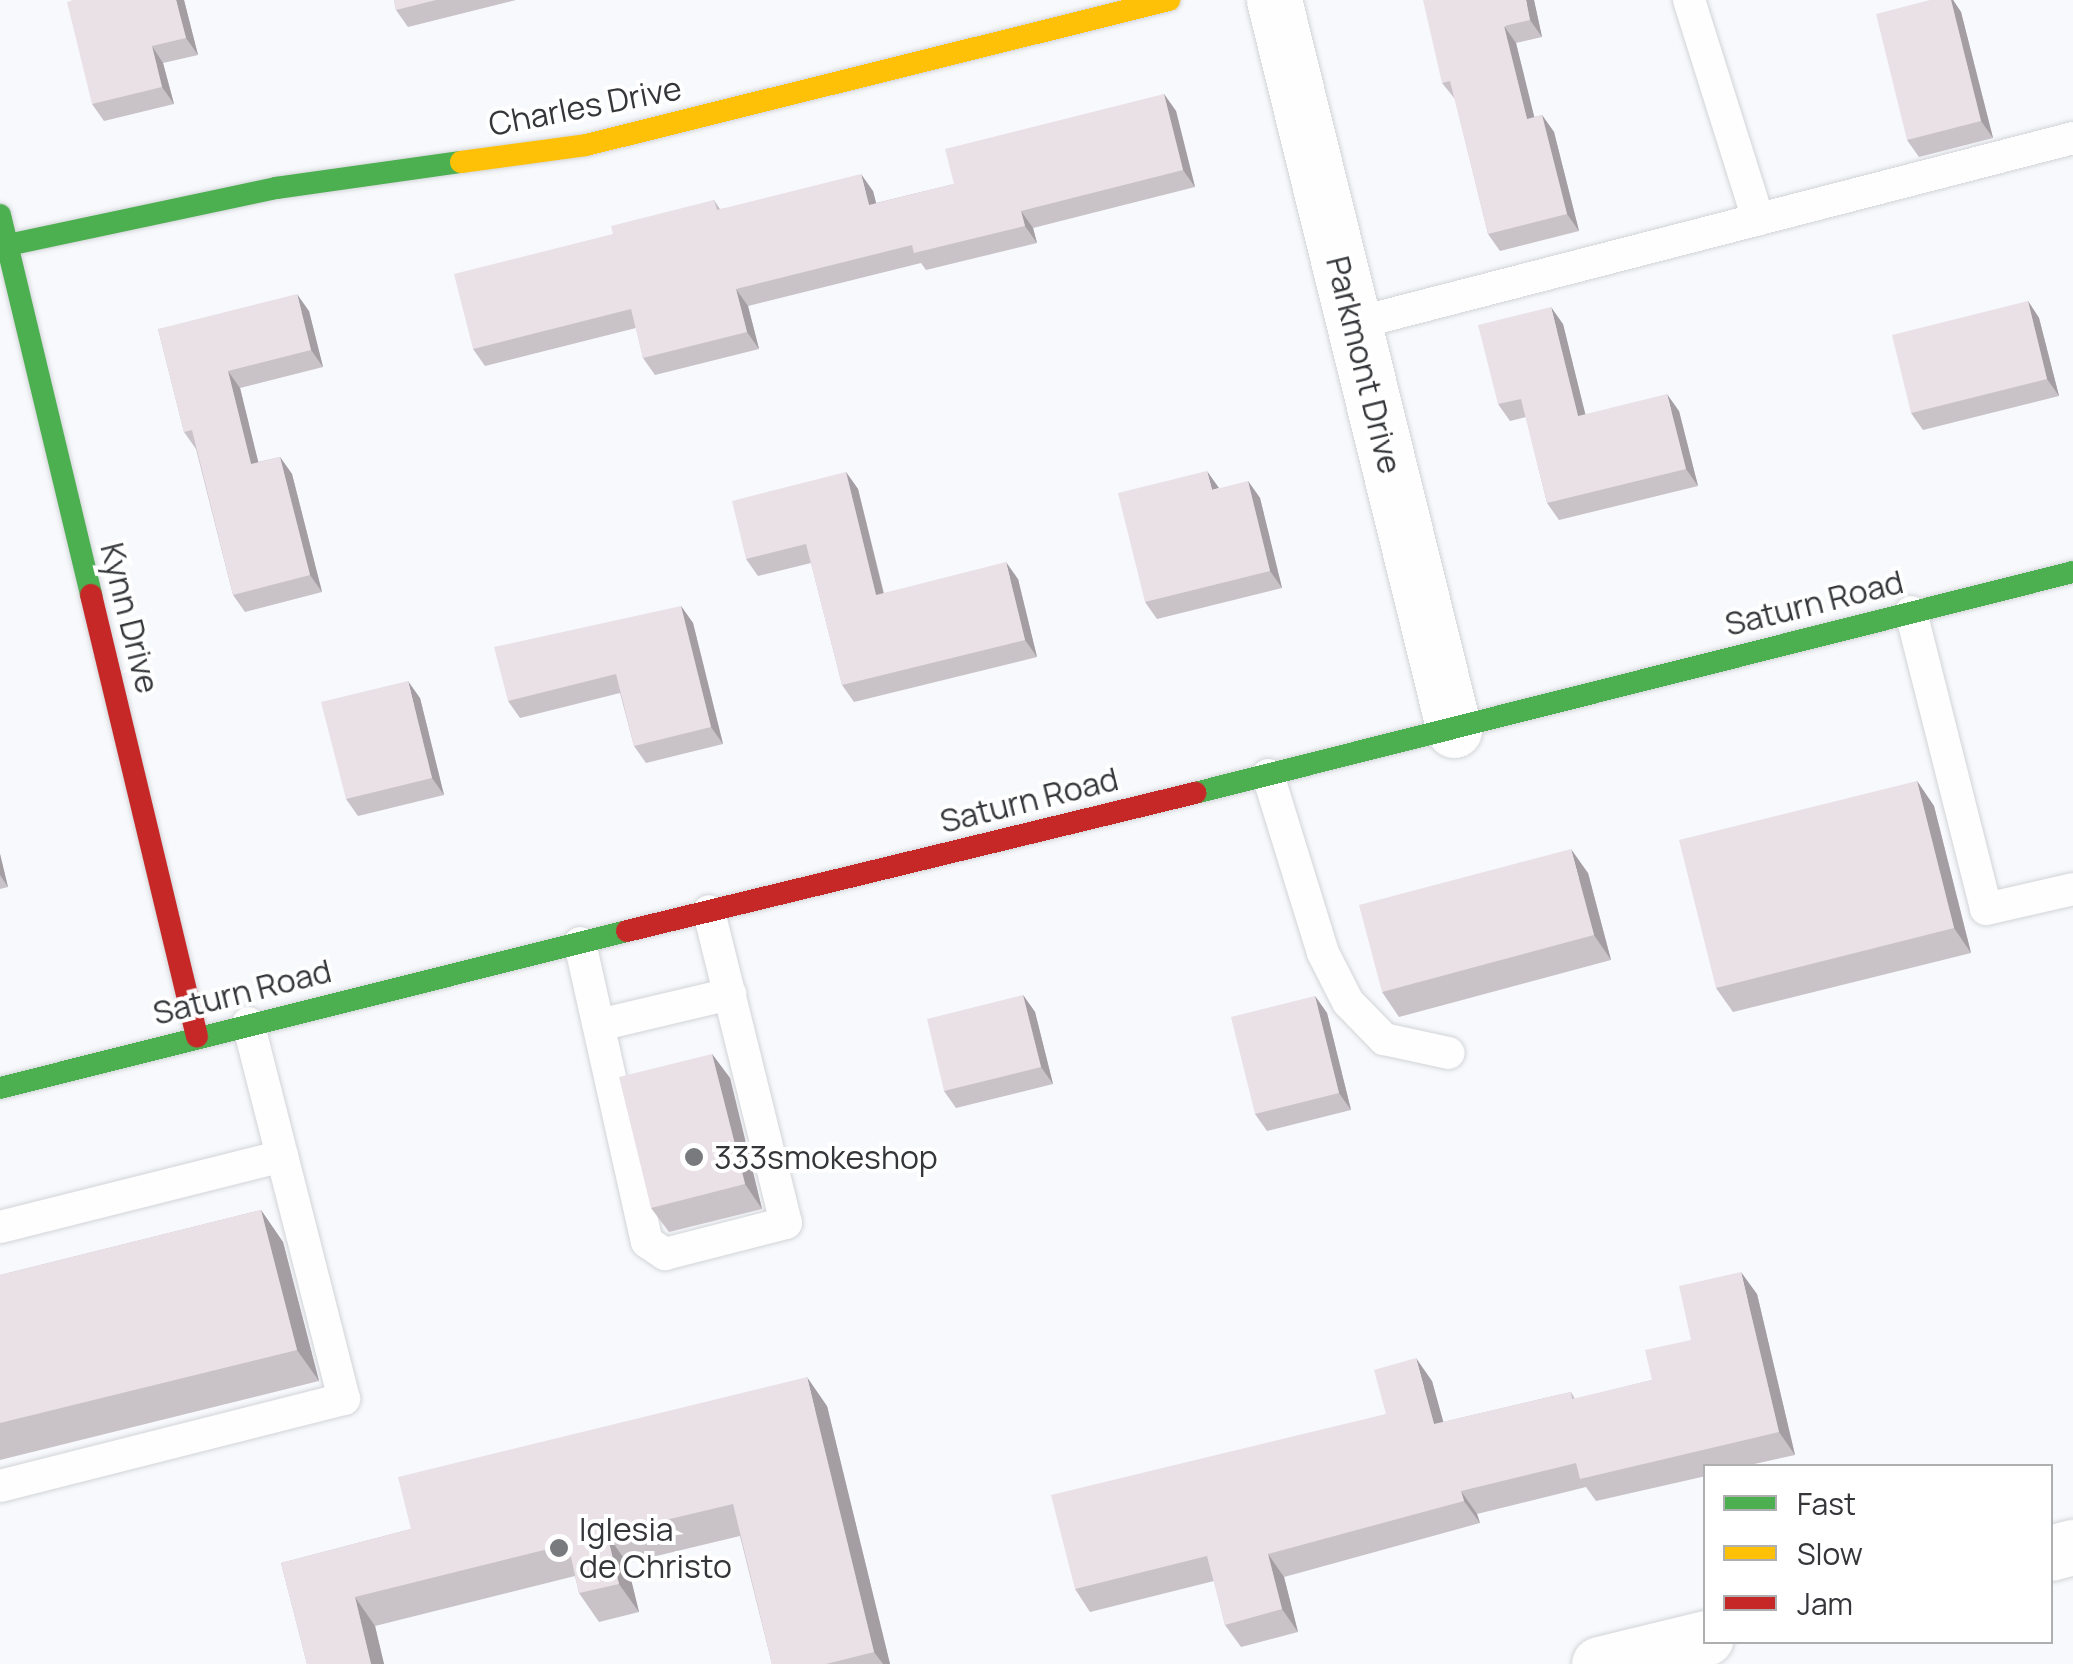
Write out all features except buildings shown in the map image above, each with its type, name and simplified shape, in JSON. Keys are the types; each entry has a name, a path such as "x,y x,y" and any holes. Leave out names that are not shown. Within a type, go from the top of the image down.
{"street":[{"name":"Charles Drive","path":"8,245 276,188 586,146 1170,0"},
{"name":"Parkmont Drive","path":"1274,0 1454,730"},
{"name":"Kynn Drive","path":"0,215 198,1036"},
{"name":"Saturn Road","path":"0,1088 248,1023 1454,730 2073,572"},
{"path":"1598,1664 1679,1650"}],"lane":[{"path":"1689,0 1758,219"},
{"path":"1354,324 2073,138"},
{"path":"1911,612 1986,910 2073,888"},
{"path":"1268,775 1323,953 1348,1002 1384,1039 1449,1053"},
{"path":"580,942 646,1242 665,1254 786,1223 709,911"},
{"path":"599,1026 730,994"},
{"path":"0,1486 344,1398 248,1023"},
{"path":"0,1227 282,1156"}],"traffic: fast":[{"path":"8,245 276,188 461,162"},
{"path":"0,215 91,595"},
{"path":"1195,793 2073,572"},
{"path":"0,1088 627,931"}],"traffic: slow":[{"path":"461,162 586,145 1169,0"}],"traffic: jam":[{"path":"91,595 197,1036"},
{"path":"627,931 1195,793"}],"place":[{"name":"333smokeshop","path":"694,1157"},
{"name":"Iglesia de Christo","path":"559,1548"}]}
